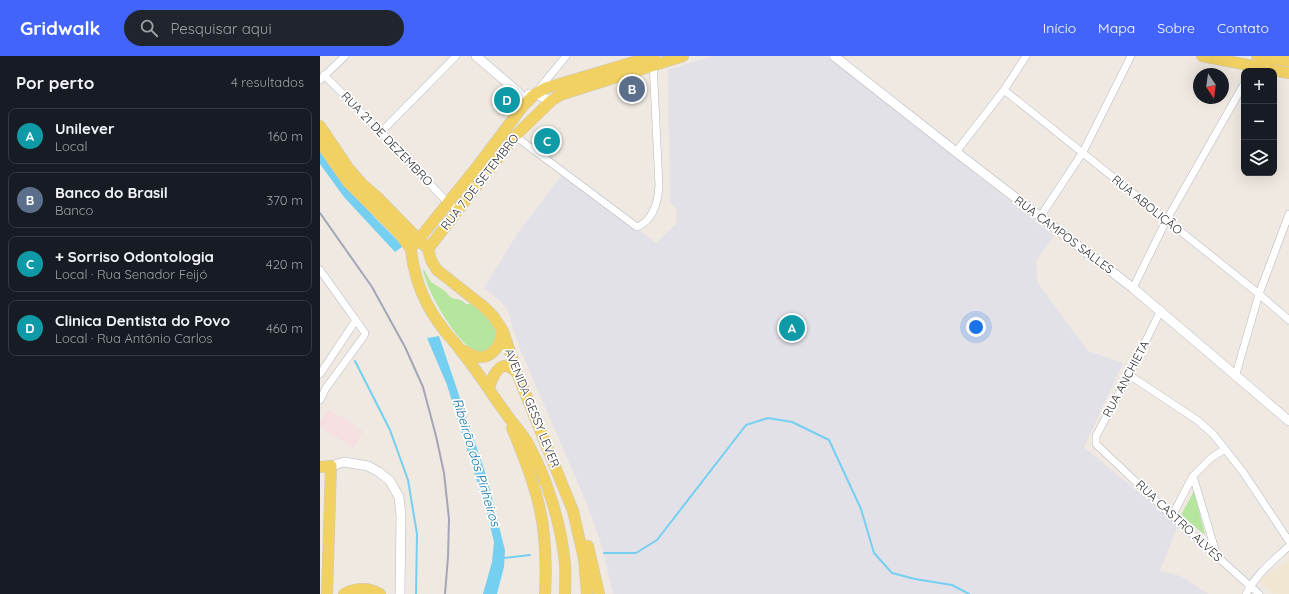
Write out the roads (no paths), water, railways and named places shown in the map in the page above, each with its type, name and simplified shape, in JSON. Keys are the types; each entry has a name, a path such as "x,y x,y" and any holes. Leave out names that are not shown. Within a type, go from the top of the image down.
{"main road":[{"path":"476,56 518,92 524,102 523,106"},
{"path":"535,94 546,88 652,58 683,56"},
{"name":"RUA CAMPOS SALLES","path":"834,56 1161,310 1193,340 1236,374 1289,421"},
{"path":"1202,56 1255,62 1289,61"},
{"name":"RUA 7 DE SETEMBRO","path":"428,249 515,136 551,101 560,95 652,58"},
{"path":"1255,62 1289,73"},
{"path":"548,77 554,83 559,85"},
{"path":"518,92 535,94 551,101"},
{"name":"RUA 7 DE SETEMBRO","path":"411,249 523,106 535,94"},
{"path":"320,126 349,169 362,184 377,197 428,249"},
{"path":"320,142 348,182 399,233 411,249"},
{"name":"AVENIDA GESSY LEVER","path":"411,249 412,261 420,292 427,305 443,329 461,350 527,441 552,502 557,520 565,564 565,594"},
{"name":"AVENIDA GESSY LEVER","path":"428,249 431,260 437,270 484,307 493,316 503,331 517,373 573,511 584,559 587,594"},
{"path":"461,350 475,356 485,356 493,352 498,347 503,331"},
{"path":"489,388 495,371 499,368 510,368 517,373"},
{"path":"506,414 534,487 540,510 544,535 546,574 545,594"},
{"path":"327,594 325,466 344,462 368,466 379,472 390,481 399,497 401,516 400,594"},
{"path":"573,511 583,530 588,545 600,594"},
{"path":"344,594 360,589 372,590 380,594"}],"street":[{"path":"322,77 345,56"},
{"path":"381,132 456,56"},
{"path":"535,94 566,56"},
{"path":"956,152 1004,90 1026,56"},
{"path":"1040,217 1083,152 1131,56"},
{"path":"515,136 637,227 646,222 655,209 659,186 652,58"},
{"name":"RUA 21 DE DEZEMBRO","path":"322,77 381,132 448,202 458,210"},
{"path":"1133,288 1166,221 1241,89"},
{"name":"RUA ABOLIÇÃO","path":"1004,90 1259,294 1289,320"},
{"path":"1236,374 1259,294 1289,214"},
{"path":"320,270 365,333 326,388 320,400"},
{"name":"RUA ANCHIETA","path":"1099,448 1095,441 1096,436 1129,375 1161,310"},
{"path":"320,374 356,320"},
{"path":"1129,375 1197,420 1213,434 1243,472 1289,541"},
{"name":"RUA CASTRO ALVES","path":"1099,448 1259,594"},
{"path":"1172,516 1193,476 1212,458 1225,449"},
{"path":"1193,476 1217,556"},
{"path":"1246,594 1250,586 1262,571 1289,546"}],"water":[{"path":"320,148 352,192 403,246 395,252 344,197 320,164"},
{"name":"Ribeirão dos Pinheiros","path":"439,336 486,475 505,550 504,567 497,594 483,594 492,562 494,542 488,517 447,385 427,338"}],"waterway":[{"path":"355,361 390,430 408,480 417,534 416,594"},
{"path":"604,553 636,553 657,540 746,425 768,418 792,422 829,440 861,509 874,553 892,573 915,579 952,585 969,594"},
{"path":"504,558 530,555"}],"railway":[{"path":"320,213 372,287 405,347 423,387 444,473 449,519 445,594"}],"place":[{"name":"Banco do Brasil","path":"632,89"},
{"name":"Clinica Dentista do Povo","path":"507,100"},
{"name":"+ Sorriso Odontologia","path":"547,141"},
{"name":"Unilever","path":"792,328"}]}
